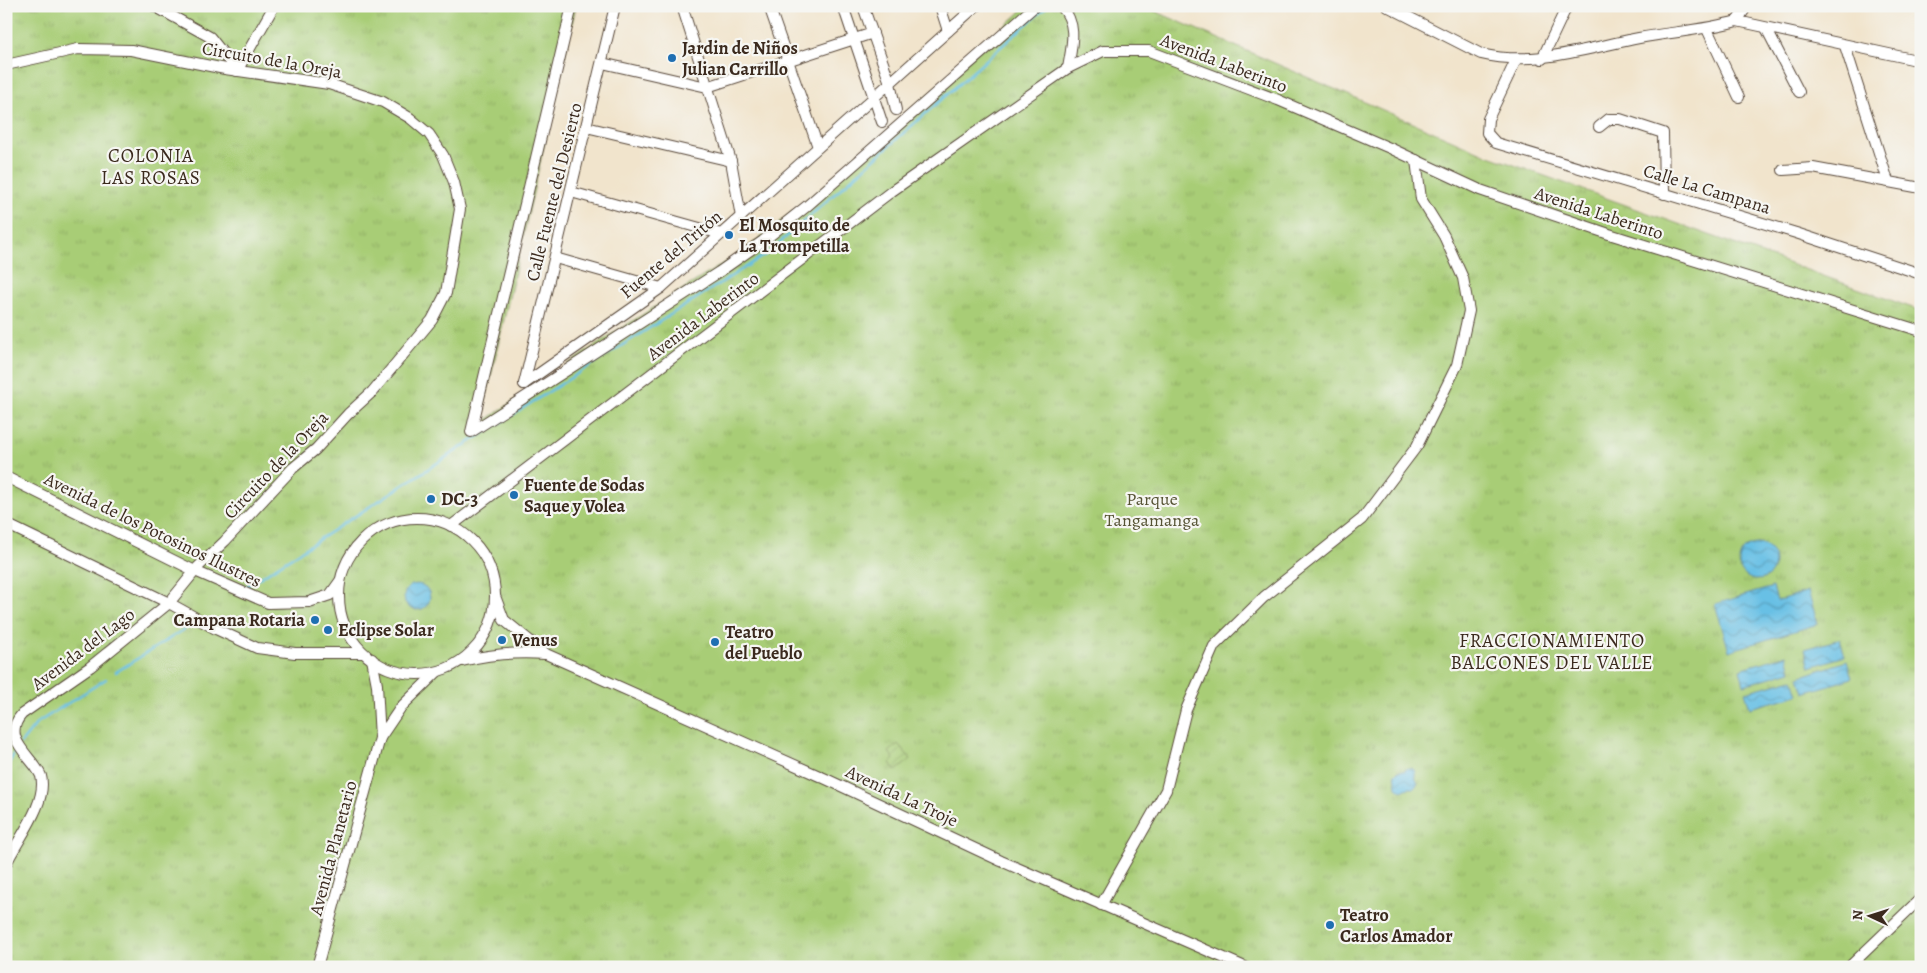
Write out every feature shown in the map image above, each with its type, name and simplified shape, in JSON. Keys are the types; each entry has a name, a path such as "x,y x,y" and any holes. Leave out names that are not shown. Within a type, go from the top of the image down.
{"street":[{"path":"154,6 210,37 237,71 274,6"},
{"path":"572,6 471,432 719,272 763,241 807,206 1035,6"},
{"name":"Calle Fuente del Desierto","path":"524,384 615,6"},
{"path":"682,6 731,161 741,217"},
{"path":"768,6 818,147"},
{"path":"843,6 882,122"},
{"path":"864,6 890,83 896,110"},
{"path":"940,6 948,31"},
{"name":"Fuente del Tritón","path":"524,384 661,288 976,6"},
{"path":"1061,6 1069,14 1072,24 1068,68"},
{"path":"1387,6 1481,54 1516,60 1542,59 1641,38 1707,29 1737,21 1921,61"},
{"path":"1542,59 1568,6"},
{"path":"1737,21 1747,6"},
{"path":"1766,28 1798,92"},
{"path":"1707,29 1739,97"},
{"path":"602,63 707,87 873,33"},
{"path":"1845,46 1888,181"},
{"name":"Circuito de la Oreja","path":"6,65 78,50 130,50 237,71 329,84 383,102 410,118 429,134 443,155 454,182 460,209 446,293 432,320 372,392 348,414 316,449 293,468 195,571"},
{"name":"Avenida Laberinto","path":"451,526 892,191 1068,68 1104,51 1149,51 1278,100 1480,190 1609,234 1921,331"},
{"name":"Calle La Campana","path":"1516,60 1488,119 1487,133 1496,143 1796,232 1921,274"},
{"path":"1599,127 1609,119 1620,119 1664,132 1664,194"},
{"path":"586,127 731,161"},
{"path":"1101,905 1166,790 1186,710 1214,646 1264,597 1362,519 1417,446 1457,365 1469,311 1463,278 1444,236 1421,199 1416,160"},
{"path":"1783,170 1813,168 1921,188"},
{"path":"571,192 721,234"},
{"path":"555,258 661,288"},
{"name":"Avenida de los Potosinos Ilustres","path":"6,477 195,571 268,603 309,602 330,595 340,581"},
{"path":"412,517 437,520 451,526 460,530 479,548 491,570 495,596 491,621 479,644 460,661 437,672 410,674 385,668 363,653 348,632 339,607 340,581 349,556 366,536 387,523 412,517"},
{"path":"6,524 257,648 295,654 363,653"},
{"name":"Avenida del Lago","path":"6,864 42,795 41,775 14,736 15,722 22,714 90,667 169,603 195,571"},
{"name":"Avenida La Troje","path":"495,596 504,620 546,654 826,779 1000,861 1245,967"},
{"path":"341,613 352,615"},
{"name":"Avenida La Troje","path":"460,661 485,655 516,652 546,654"},
{"name":"Avenida Planetario","path":"317,967 380,738 377,685 372,659"},
{"name":"Avenida Planetario","path":"380,738 401,708 437,672"},
{"path":"1849,967 1921,898"}],"green space":[{"name":"Parque Tangamanga","path":"6,6 576,6 480,424 618,330 742,252 853,163 1027,6 1143,6 1489,156 1921,311 1921,967 6,967"},
{"path":"898,744 911,759 896,771 890,763 894,759 889,752"}],"water":[{"path":"1757,544 1764,545 1770,549 1774,555 1774,569 1770,575 1764,579 1757,580 1750,579 1744,575 1740,569 1739,562 1740,555 1744,549 1750,545"},
{"path":"417,584 426,588 430,597 426,606 417,610 408,606 404,597 408,588"},
{"path":"1773,587 1777,601 1808,591 1818,624 1729,651 1715,604"},
{"path":"1840,639 1845,656 1810,667 1805,649"},
{"path":"1787,655 1791,671 1744,685 1740,669"},
{"path":"1847,661 1852,678 1804,693 1799,677"},
{"path":"1793,679 1798,695 1750,708 1745,692"},
{"path":"1412,768 1415,771 1418,784 1414,788 1402,791 1397,787 1395,774"}],"waterway":[{"path":"247,586 768,253 1047,6"},
{"path":"116,672 185,629"},
{"path":"21,743 37,723 106,679"},
{"path":"6,768 18,747"}],"place":[{"name":"Jardin de Niños Julian Carrillo","path":"672,58"},
{"name":"El Mosquito de La Trompetilla","path":"729,235"},
{"name":"Fuente de Sodas Saque y Volea","path":"514,495"},
{"name":"DC-3","path":"431,499"},
{"name":"Campana Rotaria","path":"315,620"},
{"name":"Eclipse Solar","path":"328,630"},
{"name":"Venus","path":"502,640"},
{"name":"Teatro del Pueblo","path":"715,642"},
{"name":"Teatro Carlos Amador","path":"1330,925"}],"district":[{"name":"COLONIA LAS ROSAS","path":"151,166"},
{"name":"FRACCIONAMIENTO BALCONES DEL VALLE","path":"1552,651"}]}
